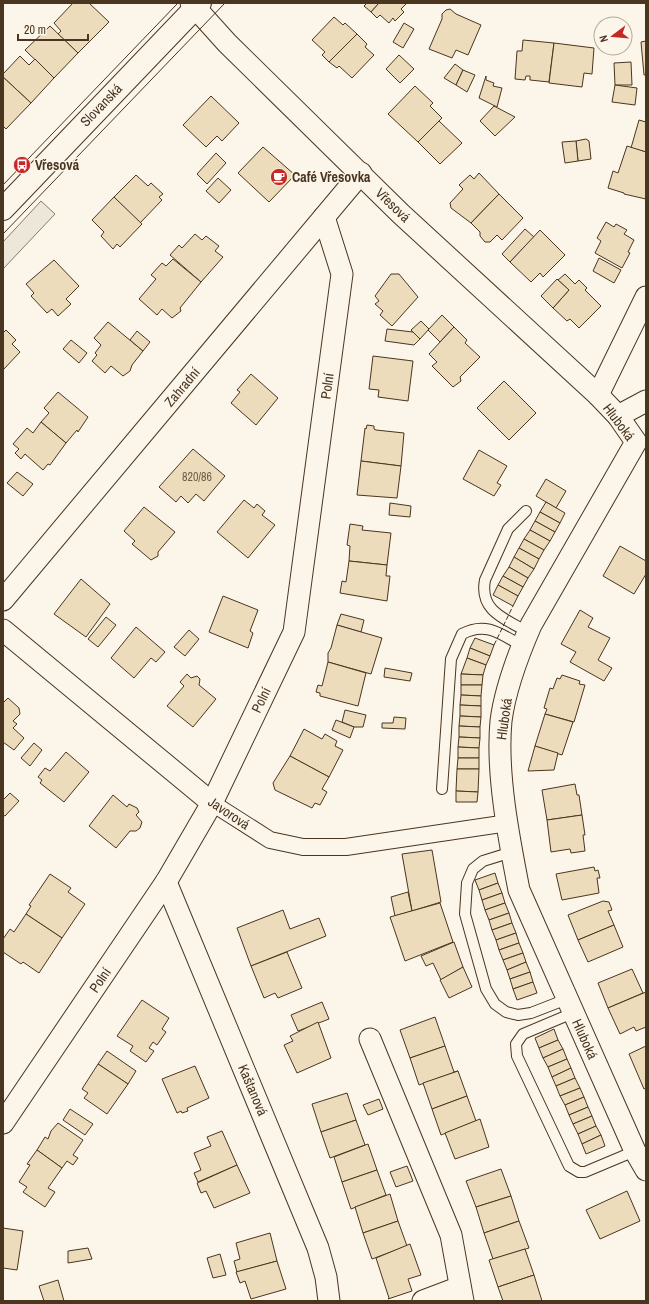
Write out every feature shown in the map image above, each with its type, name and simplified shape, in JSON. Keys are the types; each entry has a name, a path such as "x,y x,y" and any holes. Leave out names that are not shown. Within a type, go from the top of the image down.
{"main road":[{"name":"Slovanská","path":"3,209 196,4"}],"street":[{"name":"Vřesová","path":"196,4 223,39 401,214 598,395"},
{"name":"Zahradní","path":"3,600 361,173"},
{"name":"Polní","path":"3,1123 166,882 212,803 294,632 342,274 324,217"},
{"name":"Hluboká","path":"646,297 598,395 618,416 641,447 525,639 509,684 501,720 499,760 519,890 635,1151 646,1170"},
{"path":"618,416 646,401"},
{"name":"Javorová","path":"3,630 212,803 270,840 303,847 346,847 508,822"},
{"name":"Kaštanová","path":"166,882 318,1248 326,1277 330,1301"},
{"path":"370,1039 451,1235 461,1294 423,1301"}],"lane":[{"path":"525,639 492,611 486,603 483,588 485,580 508,529 526,511"},
{"path":"442,789 451,659 456,643 462,634 483,628 525,639"},
{"path":"512,852 483,861 473,870 467,883 465,914 486,989 495,1004 506,1012 518,1015 531,1014 570,1006"},
{"path":"570,1006 523,1034 516,1044 517,1056 569,1166 579,1172 585,1172 635,1151"}],"shaded area":[{"path":"41,201 55,214 3,269 3,242"}],"building":[{"path":"73,3 89,3 109,22 78,53 58,34 61,31 54,23"},
{"path":"367,3 379,3 371,12 364,6"},
{"path":"379,3 407,3 401,9 404,12 395,21 393,18 389,23 380,15 377,18 371,12"},
{"path":"450,9 456,14 481,25 468,55 456,50 452,58 429,49 442,19 442,14 446,10"},
{"path":"334,17 343,25 345,23 357,34 329,62 322,55 325,52 312,40"},
{"path":"404,23 414,29 403,48 393,42"},
{"path":"50,26 78,53 54,78 25,50"},
{"path":"357,34 367,44 365,47 374,55 352,78 339,66 337,68 329,62"},
{"path":"523,40 554,43 549,82 530,80 530,76 526,76 525,80 515,79 517,51 522,51"},
{"path":"646,41 646,75 644,75 641,42"},
{"path":"554,43 593,48 592,74 584,73 582,87 549,83"},
{"path":"399,55 414,69 400,83 386,69"},
{"path":"20,56 29,65 35,59 54,78 31,103 3,77 3,74"},
{"path":"631,62 632,85 615,85 614,63"},
{"path":"455,64 463,70 456,85 444,78"},
{"path":"463,70 475,75 467,92 456,85"},
{"path":"486,76 486,80 494,83 493,86 502,88 497,107 479,98"},
{"path":"3,77 31,103 6,129 3,126"},
{"path":"615,85 637,88 635,105 612,102"},
{"path":"415,86 433,103 430,106 442,118 418,142 388,114"},
{"path":"211,96 239,123 222,141 217,136 206,147 183,125"},
{"path":"494,106 515,117 495,136 480,121"},
{"path":"639,120 646,122 646,152 631,148"},
{"path":"439,121 462,143 440,164 418,142"},
{"path":"586,139 589,141 591,159 578,161 576,141"},
{"path":"576,141 578,161 565,163 562,142"},
{"path":"627,146 646,152 646,199 624,194 608,188 613,171 618,173"},
{"path":"263,147 295,175 269,202 238,173"},
{"path":"216,153 226,163 207,184 197,174"},
{"path":"479,173 499,194 471,223 451,208 450,203 463,189 459,185 470,175 474,179"},
{"path":"136,175 148,186 151,183 163,194 159,197 162,200 140,223 114,197"},
{"path":"218,178 231,190 219,203 206,191"},
{"path":"499,194 523,218 502,240 497,235 490,242 485,242 480,236 480,232 471,223"},
{"path":"114,197 142,224 120,247 117,244 113,249 101,236 104,232 92,220"},
{"path":"606,222 614,227 616,224 627,230 624,234 634,240 628,252 630,253 622,268 595,253 601,241 597,238"},
{"path":"525,229 534,237 510,262 502,254"},
{"path":"540,230 565,255 543,277 540,273 531,282 510,262"},
{"path":"195,234 202,240 206,236 219,246 215,251 223,257 201,282 170,255 179,245 182,248"},
{"path":"599,258 621,270 614,283 593,271"},
{"path":"173,259 201,282 180,308 181,311 172,318 162,309 157,315 139,299 156,279 151,275 162,263 166,266"},
{"path":"54,260 79,286 66,299 71,304 58,316 52,309 47,313 31,296 34,293 26,284"},
{"path":"391,274 399,274 418,297 392,326 380,315 383,311 375,304 379,301 375,296"},
{"path":"565,274 575,284 579,280 587,288 585,290 601,306 579,328 570,319 567,321 553,308 569,290 558,280"},
{"path":"557,279 569,290 553,308 541,296"},
{"path":"442,315 454,327 440,342 428,330"},
{"path":"421,321 429,329 420,339 411,330"},
{"path":"108,322 143,351 132,365 130,371 123,376 111,366 105,373 92,361 97,355 95,353 101,345 94,338"},
{"path":"454,327 467,340 465,343 480,357 460,377 461,381 453,387 432,366 437,362 429,354"},
{"path":"387,329 413,332 420,339 414,345 385,341"},
{"path":"6,330 16,340 12,344 20,352 3,370 3,333"},
{"path":"137,331 150,342 143,351 130,340"},
{"path":"71,340 87,353 79,363 63,349"},
{"path":"373,356 413,361 408,401 378,397 379,390 369,389"},
{"path":"251,374 278,398 256,425 231,403 240,392 237,390"},
{"path":"504,381 536,413 509,440 477,408"},
{"path":"58,392 88,417 78,432 77,430 66,443 41,422 49,413 44,408"},
{"path":"41,422 66,443 50,465 48,464 43,470 25,454 21,459 15,453 19,449 13,444 27,428 33,433"},
{"path":"367,425 374,426 374,429 376,430 404,433 401,466 361,461 365,428 366,429"},
{"path":"193,449 225,476 204,501 196,494 188,503 181,496 176,502 159,487"},
{"path":"479,450 507,466 497,483 501,485 494,496 463,479"},
{"path":"361,461 401,466 397,498 357,495"},
{"path":"17,472 33,484 23,496 7,483"},
{"path":"546,479 566,491 556,508 536,496"},
{"path":"244,500 254,508 257,504 265,511 262,515 275,525 248,558 217,532"},
{"path":"546,502 565,513 560,523 540,512"},
{"path":"390,503 411,506 410,517 389,515"},
{"path":"144,507 175,532 158,552 158,556 151,560 132,544 135,541 124,531"},
{"path":"540,512 560,523 555,532 535,521"},
{"path":"535,521 555,532 550,541 530,530"},
{"path":"350,524 363,526 362,530 391,533 387,565 349,561 350,546 347,545"},
{"path":"530,530 550,541 544,550 524,539"},
{"path":"524,539 544,550 539,559 519,548"},
{"path":"620,546 646,561 646,574 634,594 603,576"},
{"path":"519,548 539,559 534,569 514,557"},
{"path":"514,557 534,569 528,578 509,567"},
{"path":"349,561 387,565 386,576 390,576 387,601 340,593 342,581 346,582"},
{"path":"509,567 528,578 523,587 503,576"},
{"path":"503,576 523,587 518,596 498,585"},
{"path":"81,579 110,604 86,637 54,614"},
{"path":"498,585 518,596 513,606 493,595"},
{"path":"223,596 258,610 250,631 253,633 248,648 209,632"},
{"path":"580,610 593,618 588,627 610,638 598,660 612,668 604,681 570,662 576,652 561,644"},
{"path":"341,614 364,620 361,632 337,625"},
{"path":"106,617 116,625 98,647 88,639"},
{"path":"337,625 382,638 371,674 328,662 328,653 331,648"},
{"path":"136,627 165,652 156,662 151,658 134,678 111,658"},
{"path":"189,630 199,639 185,656 174,647"},
{"path":"475,638 494,645 490,656 470,648"},
{"path":"470,648 490,656 486,665 467,658"},
{"path":"467,658 486,665 483,675 461,674"},
{"path":"328,662 366,673 358,706 320,696 320,693 316,692 318,685 322,686"},
{"path":"385,668 412,673 410,681 384,677"},
{"path":"187,674 191,678 197,676 200,679 199,685 216,699 193,727 167,706 184,686 180,682"},
{"path":"461,674 483,675 482,685 461,685"},
{"path":"562,675 580,681 579,684 585,685 574,722 545,714 547,709 544,708 550,688 553,689 557,678 560,679"},
{"path":"461,685 482,685 481,696 461,695"},
{"path":"461,695 481,696 481,706 460,705"},
{"path":"8,698 19,708 20,714 13,721 17,724 13,728 24,738 14,750 3,742 3,703"},
{"path":"460,705 481,706 481,717 460,716"},
{"path":"345,710 366,715 363,727 354,727 342,722"},
{"path":"545,714 573,722 562,755 535,746"},
{"path":"460,716 481,717 480,727 459,726"},
{"path":"394,717 406,718 405,729 382,728 382,723 393,723"},
{"path":"336,720 354,727 350,738 332,730"},
{"path":"459,726 480,727 480,738 459,737"},
{"path":"304,729 322,739 325,734 337,741 335,746 343,750 329,777 290,756"},
{"path":"459,737 480,738 479,748 458,747"},
{"path":"34,743 42,750 30,766 21,758"},
{"path":"535,746 558,753 554,770 528,771"},
{"path":"458,747 479,748 479,758 458,758"},
{"path":"66,752 89,772 64,802 40,783 42,780 38,777 45,768 50,771"},
{"path":"290,756 329,777 322,789 327,792 320,805 315,803 312,808 275,790 273,783"},
{"path":"458,758 479,758 479,769 457,769"},
{"path":"457,769 479,769 478,792 456,791"},
{"path":"575,784 577,795 579,795 582,815 547,820 542,790"},
{"path":"456,791 478,792 477,802 456,802"},
{"path":"10,793 19,801 5,816 3,815 3,800"},
{"path":"113,795 127,807 129,804 137,808 139,812 136,815 142,822 140,828 136,831 130,831 116,848 89,826"},
{"path":"582,815 585,835 583,835 585,851 571,853 570,849 551,852 547,820"},
{"path":"432,850 441,902 412,911 402,854"},
{"path":"594,867 595,871 598,870 600,878 597,878 599,893 562,900 556,874"},
{"path":"495,873 498,883 479,890 475,880"},
{"path":"50,874 71,888 68,892 85,904 62,938 26,914 31,906 29,905"},
{"path":"498,883 502,893 482,900 479,890"},
{"path":"408,892 412,911 395,916 391,897"},
{"path":"502,893 505,903 485,910 482,900"},
{"path":"603,901 609,902 612,910 608,911 614,925 578,940 568,915"},
{"path":"440,903 453,942 405,961 390,917"},
{"path":"505,903 509,913 489,920 485,910"},
{"path":"283,910 290,929 319,918 326,936 251,966 237,928"},
{"path":"509,913 512,923 492,930 489,920"},
{"path":"26,914 62,938 39,973 23,962 21,964 3,952 3,939 10,929 14,932"},
{"path":"512,923 516,933 496,940 492,930"},
{"path":"614,925 623,947 588,962 578,940"},
{"path":"516,933 519,943 499,950 496,940"},
{"path":"454,942 463,967 441,980 433,963 426,966 421,956"},
{"path":"519,943 523,953 503,960 499,950"},
{"path":"287,952 302,988 278,998 275,993 264,998 251,966"},
{"path":"523,953 526,962 507,970 503,960"},
{"path":"526,962 530,972 510,979 507,970"},
{"path":"463,967 472,987 449,998 440,980"},
{"path":"632,969 643,993 608,1008 598,983"},
{"path":"530,972 533,982 513,989 510,979"},
{"path":"533,982 537,993 517,1000 513,989"},
{"path":"646,992 646,1027 636,1031 634,1027 620,1034 608,1008"},
{"path":"142,1000 169,1018 162,1029 166,1032 157,1045 153,1042 149,1048 154,1051 146,1062 130,1051 133,1046 117,1036"},
{"path":"322,1002 329,1019 298,1031 291,1015"},
{"path":"435,1017 445,1046 410,1058 400,1030"},
{"path":"318,1022 331,1058 297,1073 284,1045 293,1041 290,1036"},
{"path":"554,1029 558,1040 539,1048 535,1038"},
{"path":"558,1040 563,1049 543,1058 539,1048"},
{"path":"445,1046 454,1072 458,1071 419,1085 410,1058"},
{"path":"646,1046 646,1088 644,1089 629,1054"},
{"path":"563,1049 567,1059 548,1067 543,1058"},
{"path":"107,1051 136,1071 128,1084 98,1064"},
{"path":"567,1059 571,1068 552,1077 548,1067"},
{"path":"98,1064 128,1084 107,1114 84,1098 88,1093 82,1089"},
{"path":"195,1066 209,1098 187,1108 188,1111 182,1113 181,1111 177,1113 162,1079"},
{"path":"571,1068 575,1078 556,1086 552,1077"},
{"path":"458,1071 467,1096 432,1109 423,1083"},
{"path":"575,1078 580,1088 560,1096 556,1086"},
{"path":"580,1088 584,1097 565,1105 560,1096"},
{"path":"347,1093 356,1120 321,1132 312,1104"},
{"path":"467,1096 476,1121 441,1135 432,1109"},
{"path":"584,1097 588,1107 569,1115 565,1105"},
{"path":"379,1099 383,1109 368,1115 363,1105"},
{"path":"588,1107 592,1116 573,1124 569,1115"},
{"path":"70,1109 93,1124 85,1135 63,1120"},
{"path":"592,1116 596,1126 578,1134 573,1124"},
{"path":"480,1119 489,1147 455,1159 445,1133"},
{"path":"356,1120 365,1145 330,1158 321,1132"},
{"path":"58,1123 83,1140 73,1155 78,1158 73,1165 67,1161 62,1168 37,1150 45,1137 48,1139 51,1131"},
{"path":"596,1126 601,1135 582,1144 578,1134"},
{"path":"222,1131 237,1165 198,1182 194,1173 201,1170 194,1153 211,1146 207,1137"},
{"path":"601,1135 605,1146 586,1154 582,1144"},
{"path":"368,1144 377,1170 342,1182 334,1157"},
{"path":"37,1150 62,1168 48,1188 55,1192 45,1207 23,1192 27,1187 19,1182 30,1165 27,1164"},
{"path":"237,1165 250,1193 214,1208 206,1191 201,1193 197,1183"},
{"path":"407,1166 413,1181 396,1187 390,1172"},
{"path":"501,1169 511,1196 476,1207 466,1181"},
{"path":"377,1170 386,1195 351,1209 342,1182"},
{"path":"627,1191 640,1221 600,1239 586,1210"},
{"path":"390,1194 398,1221 363,1233 355,1207"},
{"path":"511,1196 519,1221 484,1233 476,1207"},
{"path":"398,1221 407,1246 372,1259 363,1233"},
{"path":"519,1221 529,1248 493,1259 484,1233"},
{"path":"3,1228 23,1231 17,1270 3,1268"},
{"path":"270,1233 277,1261 237,1272 234,1261 240,1259 236,1243"},
{"path":"410,1244 421,1275 408,1279 412,1291 388,1299 389,1298 376,1258"},
{"path":"88,1248 92,1259 68,1263 68,1251"},
{"path":"525,1249 534,1275 498,1287 489,1260"},
{"path":"220,1254 226,1275 213,1278 207,1258"},
{"path":"277,1261 286,1289 251,1299 245,1281 240,1283 236,1272"},
{"path":"534,1275 542,1301 503,1301 498,1287"},
{"path":"58,1280 64,1301 44,1301 39,1286"}],"tram line":[{"path":"3,185 178,3"},
{"path":"3,234 225,3"}],"fence":[{"path":"494,645 513,606"}],"place":[{"name":"Vřesová","path":"22,165"},
{"name":"Café Vřesovka","path":"279,177"}]}
